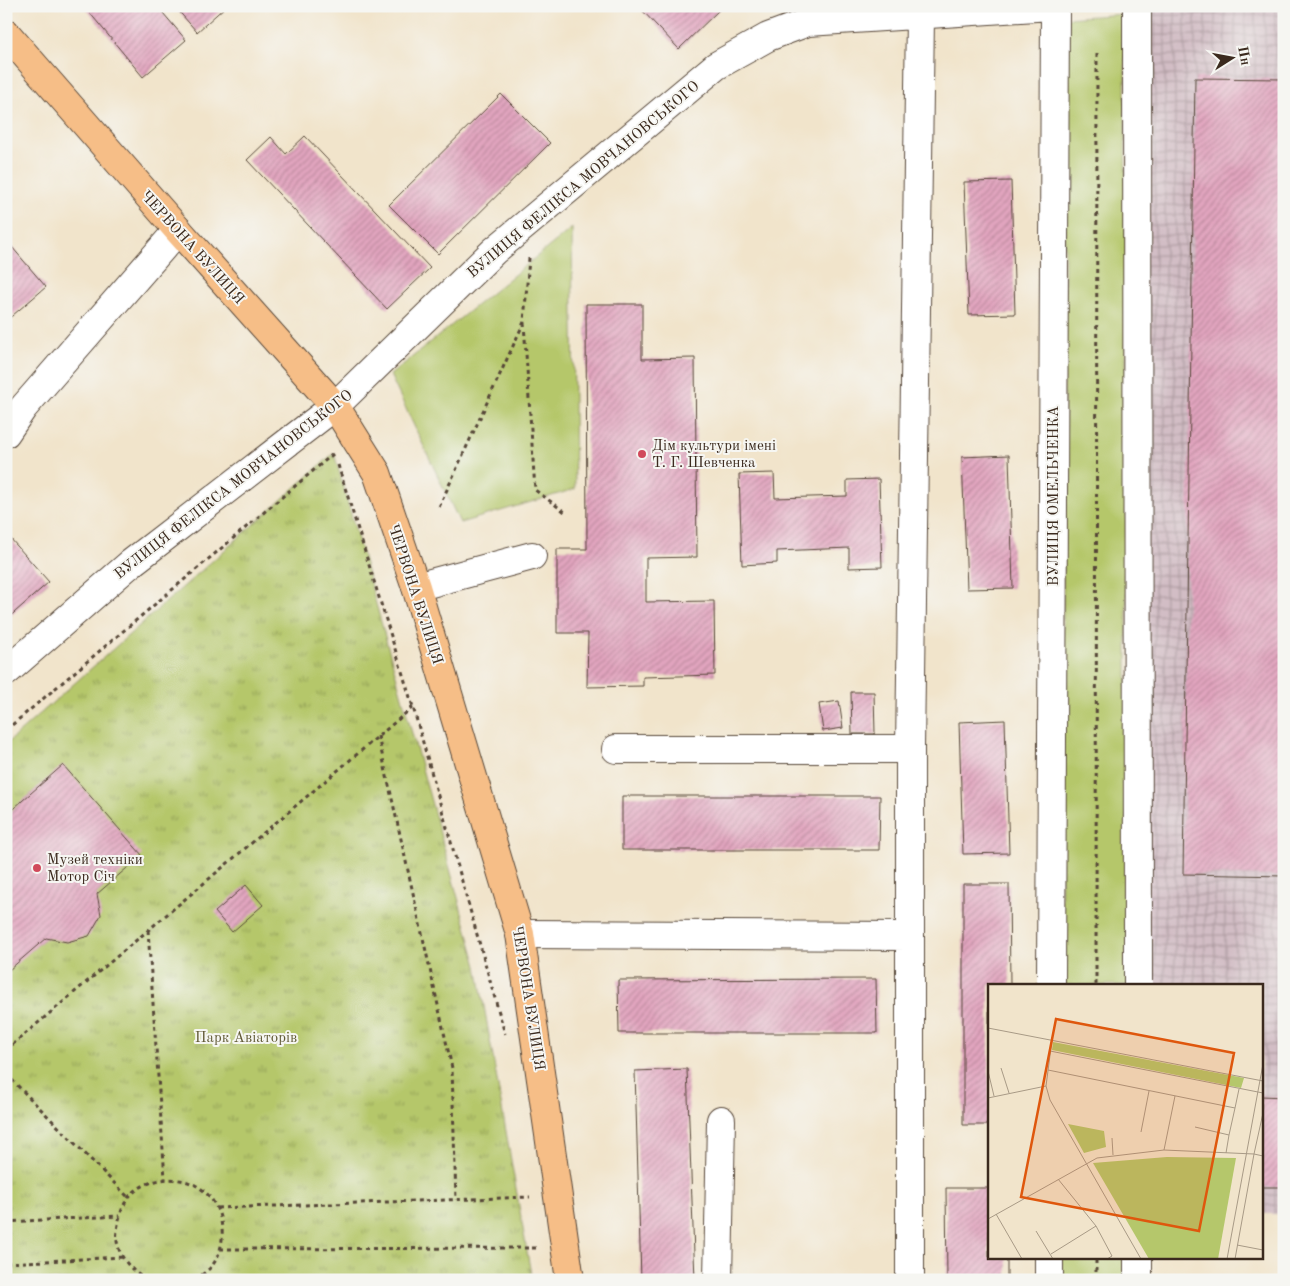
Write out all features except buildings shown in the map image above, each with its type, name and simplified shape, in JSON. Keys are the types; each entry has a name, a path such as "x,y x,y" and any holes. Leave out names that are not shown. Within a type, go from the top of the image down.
{"main road":[{"name":"ЧЕРВОНА ВУЛИЦЯ","path":"6,33 178,230 336,406 377,473 416,587 520,934 570,1280"}],"street":[{"name":"ВУЛИЦЯ ФЕЛІКСА МОВЧАНОВСЬКОГО","path":"6,672 130,564 336,406 494,251 716,66 805,14 920,16 1053,6"},
{"name":"ВУЛИЦЯ ОМЕЛЬЧЕНКА","path":"1051,984 1053,6"},
{"path":"1137,6 1138,984"},
{"path":"910,1280 910,749 920,16"},
{"path":"6,433 23,408 178,230"},
{"path":"416,587 532,556"},
{"path":"616,749 910,749"},
{"path":"520,934 909,936"},
{"path":"718,1280 721,1120"},
{"path":"1049,1280 1050,1258"},
{"path":"1138,1258 1138,1280"}],"path":[{"path":"1096,984 1097,50"},
{"path":"529,253 524,322 535,490 565,512"},
{"path":"439,507 524,322"},
{"path":"6,730 334,453 413,707 506,1036"},
{"path":"6,1050 413,707"},
{"path":"378,736 452,1068 456,1200"},
{"path":"148,930 165,1179"},
{"path":"6,1074 129,1198"},
{"path":"147,1280 135,1273 122,1257 116,1237 119,1216 129,1198 145,1184 165,1179 186,1181 204,1192 217,1208 223,1228 220,1249 211,1267 195,1280"},
{"path":"529,1188 531,1206"},
{"path":"217,1208 530,1197"},
{"path":"6,1222 119,1216"},
{"path":"536,1240 538,1256"},
{"path":"220,1249 537,1248"},
{"path":"6,1263 122,1257"},
{"path":"1096,1258 1096,1280"}],"shaded area":[{"path":"1145,6 1284,6 1284,1214 1262,1214 1262,984 1143,984"}],"green space":[{"path":"1125,14 1128,984 1061,984 1066,18"},
{"path":"572,228 575,489 460,523 390,375"},
{"name":"Парк Авіаторів","path":"334,453 477,966 532,1280 6,1280 6,744"},
{"path":"1060,1258 1128,1258 1128,1280 1060,1280"}],"place":[{"name":"Дім культури імені Т. Г. Шевченка","path":"642,454"},
{"name":"Музей техніки Мотор Січ","path":"37,868"}]}
